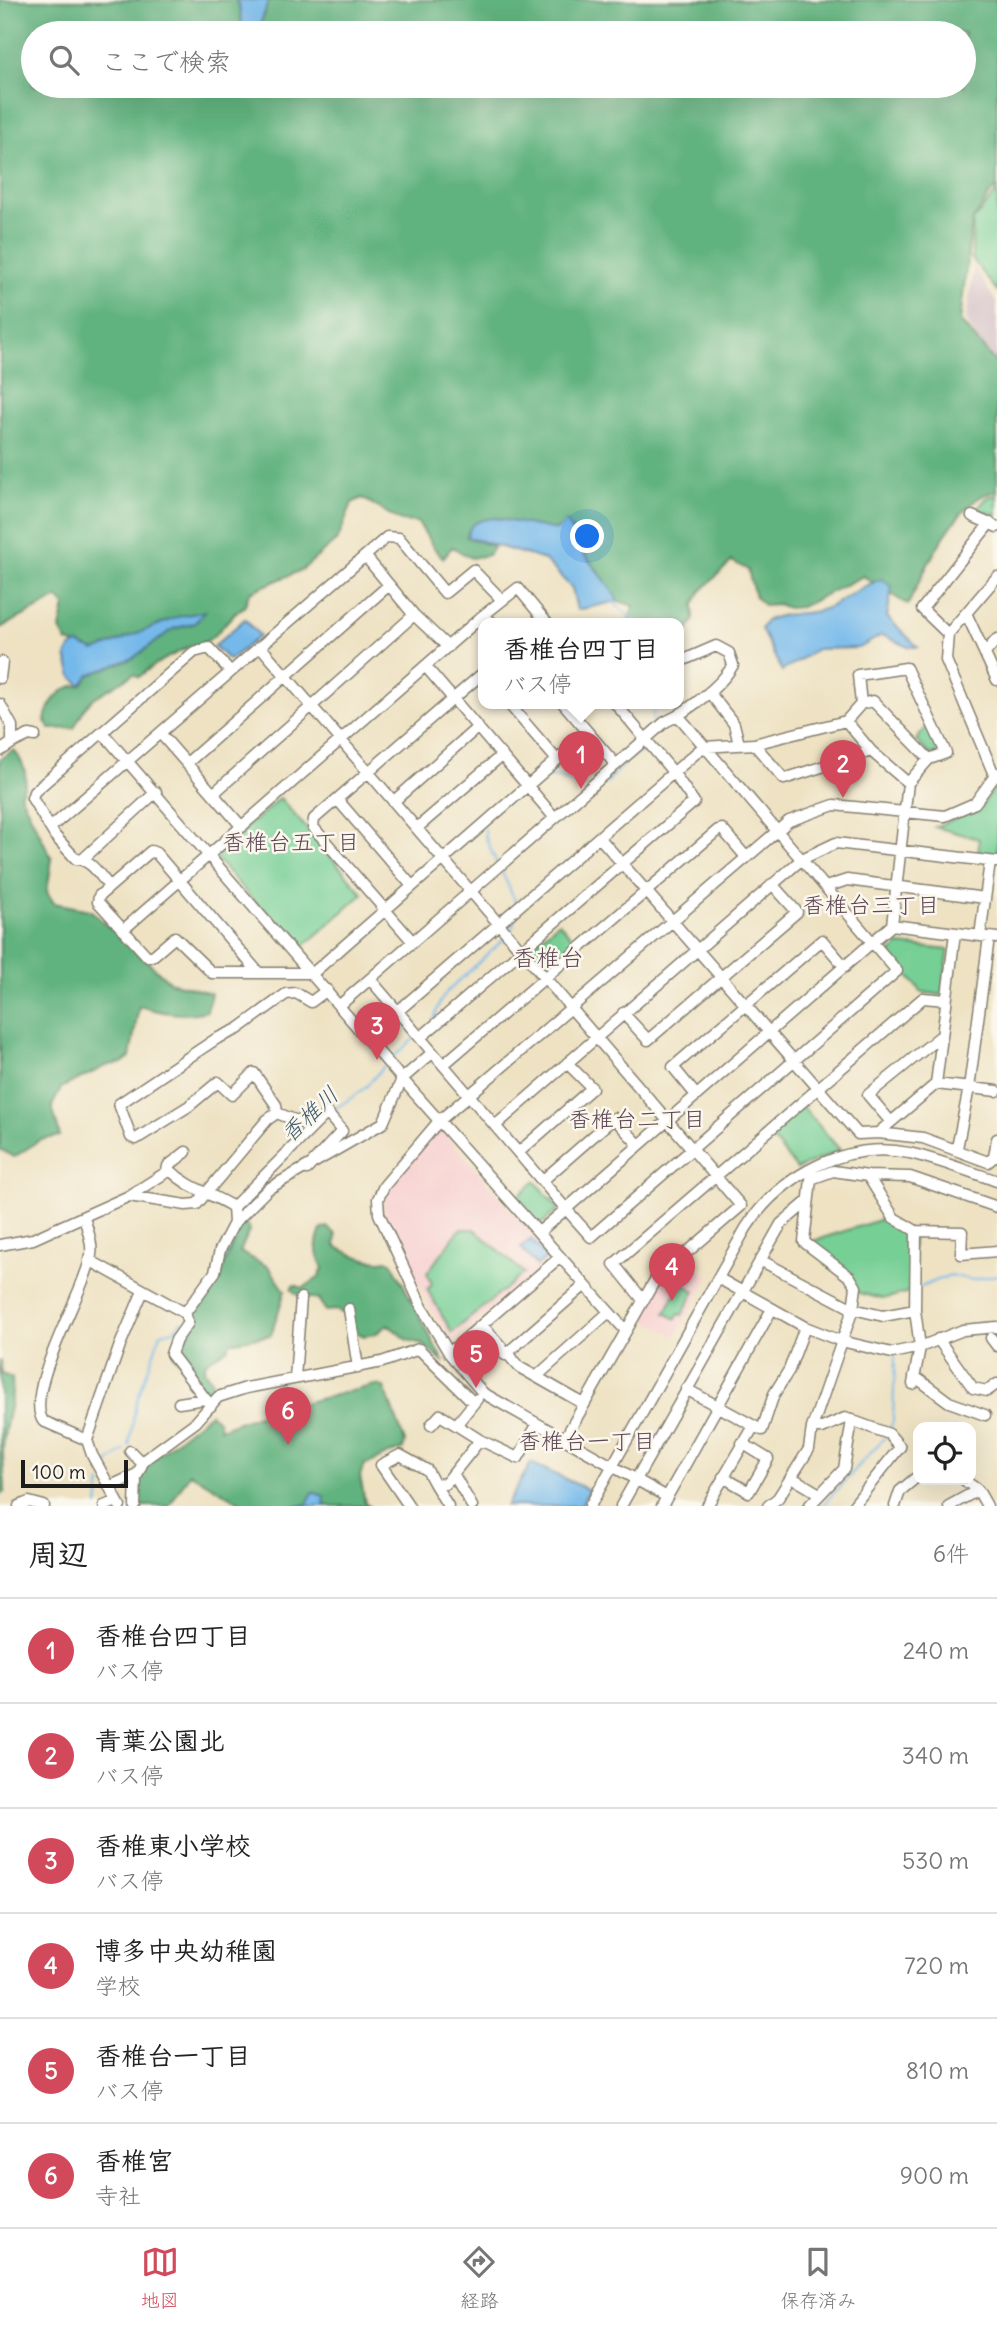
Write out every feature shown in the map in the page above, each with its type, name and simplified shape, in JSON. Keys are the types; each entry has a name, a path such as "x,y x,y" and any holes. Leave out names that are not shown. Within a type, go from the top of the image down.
{"street":[{"path":"948,634 924,612 924,603 993,525 972,516"},
{"path":"50,828 387,537 399,538 445,593 473,570 502,600"},
{"path":"366,557 415,615 448,647"},
{"path":"772,1309 665,1502 635,1479 482,1393 449,1353 422,1307 377,1207 384,1186 439,1121 775,831 803,814 834,805 945,816 975,803 996,775 946,660 948,634 997,577"},
{"path":"187,763 389,585"},
{"path":"481,618 518,588 543,618"},
{"path":"966,613 997,680"},
{"path":"214,794 415,615"},
{"path":"124,930 478,621"},
{"path":"986,652 997,639"},
{"path":"260,646 741,1206 655,1280 564,1440"},
{"path":"340,1005 646,739 709,692 733,665 729,653 716,646 684,660"},
{"path":"156,792 83,859 76,859 50,828 32,798 34,792 194,652 209,648 230,671"},
{"path":"0,678 2,662"},
{"path":"426,667 555,818"},
{"path":"539,1232 892,925 908,783 929,759 946,753 906,668 858,675 861,704"},
{"path":"413,942 313,827 314,819 478,677"},
{"path":"709,692 734,724 739,744"},
{"path":"398,1011 703,747 754,744 846,721 861,704 873,701 929,759"},
{"path":"0,704 12,726 12,743"},
{"path":"513,709 557,760"},
{"path":"567,709 616,765"},
{"path":"420,1038 694,802 673,772 620,709"},
{"path":"370,979 591,1237 897,971 677,716"},
{"path":"846,721 871,751 908,783"},
{"path":"394,801 478,727"},
{"path":"102,732 313,973 401,1079 626,1331"},
{"path":"160,733 242,827"},
{"path":"258,972 151,851 99,896 98,902 148,957 154,956 175,937 212,973 313,973 588,733"},
{"path":"0,751 12,743 35,736"},
{"path":"754,744 784,779 871,751"},
{"path":"417,828 502,755"},
{"path":"337,799 412,886"},
{"path":"443,1065 718,830 722,829 746,857"},
{"path":"599,837 858,1134 878,1133 923,1138 957,1148 988,1162 994,1157 997,1139"},
{"path":"495,1126 802,859 836,843 993,862 985,898 989,937 969,1088 957,1148"},
{"path":"83,859 109,886"},
{"path":"826,887 847,880 985,898"},
{"path":"624,1013 648,1040 797,912 772,884"},
{"path":"892,925 989,937"},
{"path":"878,1133 936,1084 955,933"},
{"path":"696,1096 673,1067 822,940 845,967"},
{"path":"277,1113 276,1105 254,1073 232,1094 218,1082 189,1106 136,1139 131,1137 118,1104 220,1036 238,1030 286,994 296,993 311,1002 327,990"},
{"path":"643,1300 614,1264 923,998 946,1000"},
{"path":"891,1122 868,1095 942,1035"},
{"path":"185,1313 215,1272 220,1250 234,1223 268,1189 383,1123 401,1079 432,1053"},
{"path":"519,1152 592,1088 567,1063"},
{"path":"936,1084 997,1091"},
{"path":"277,1113 312,1127"},
{"path":"129,1196 186,1205 197,1204 256,1132 277,1113"},
{"path":"234,1223 233,1207 327,1113 342,1130 307,1169"},
{"path":"542,1181 614,1118 639,1145"},
{"path":"0,1244 33,1239 129,1196 167,1171 168,1166 186,1152"},
{"path":"590,1506 746,1228 768,1200 797,1176 825,1162 866,1152 906,1153 997,1181"},
{"path":"167,1171 189,1187 208,1191 233,1207"},
{"path":"768,1506 778,1498 809,1449 812,1428 853,1310 856,1287 850,1277 804,1242 811,1179 834,1171 867,1176 910,1177 997,1207"},
{"path":"867,1176 894,1218 916,1231 962,1232 961,1254 997,1251"},
{"path":"621,1506 781,1224 808,1201"},
{"path":"84,1217 89,1236 89,1260 56,1340 39,1415 43,1421 88,1440"},
{"path":"916,1231 915,1310 919,1347 914,1380 949,1402 985,1415"},
{"path":"449,1353 559,1257"},
{"path":"89,1260 185,1313 188,1323 176,1340 171,1354 208,1402"},
{"path":"760,1260 853,1310 883,1316 915,1310"},
{"path":"718,1278 805,1327 841,1341 892,1353 919,1347 963,1330 997,1327"},
{"path":"505,1355 585,1285"},
{"path":"104,1506 119,1503 92,1455 88,1440 120,1345 143,1291"},
{"path":"295,1378 301,1298"},
{"path":"349,1309 358,1368"},
{"path":"536,1377 609,1312"},
{"path":"482,1325 505,1355 536,1377 584,1404"},
{"path":"686,1389 762,1430 774,1394 789,1370 805,1327"},
{"path":"938,1339 973,1388 987,1391 997,1384"},
{"path":"179,1403 208,1402 218,1397 295,1378 358,1368 419,1349 474,1403"},
{"path":"456,1425 482,1393"},
{"path":"135,1506 137,1474 142,1463 196,1422 208,1402"},
{"path":"430,1425 440,1415 480,1440 518,1458 537,1425"},
{"path":"812,1428 822,1428 845,1418 889,1434 900,1447 853,1506"},
{"path":"809,1506 818,1493 844,1469 852,1420"},
{"path":"706,1506 754,1426"},
{"path":"434,1483 446,1484 480,1440"},
{"path":"723,1477 750,1492 768,1459 742,1443"},
{"path":"130,1451 142,1463"},
{"path":"409,1506 381,1465 400,1455 427,1470 448,1506"},
{"path":"111,1486 137,1474"},
{"path":"454,1475 472,1506"},
{"path":"791,1477 818,1493"},
{"path":"895,1506 900,1490 913,1480"},
{"path":"971,1485 978,1490 987,1506"},
{"path":"949,1506 978,1490"},
{"path":"19,1506 29,1502 44,1506"}],"shaded area":[{"path":"974,266 997,304 997,369 993,371 966,319"},
{"path":"437,1130 442,1131 551,1255 550,1260 453,1342 431,1309 385,1215 384,1202 391,1185"},
{"path":"687,1259 694,1268 710,1276 676,1336 639,1317 656,1284"}],"green space":[{"path":"0,0 235,0 239,5 241,21 21,21 21,98 976,98 976,21 261,21 269,0 997,0 997,189 992,191 972,221 960,321 997,364 997,492 983,495 969,505 956,520 932,557 908,605 863,576 801,607 764,605 755,597 748,570 732,561 700,592 694,605 694,620 684,638 684,618 629,618 634,606 618,601 581,547 572,528 557,530 494,518 467,537 494,547 488,555 471,558 452,547 443,558 417,522 401,521 362,498 352,503 338,539 302,570 250,592 244,607 207,641 164,660 139,677 134,674 94,698 84,709 74,728 50,729 45,721 46,714 57,696 68,688 81,685 89,675 133,658 173,629 195,623 204,612 95,651 67,642 60,629 65,606 58,598 0,628"},
{"path":"997,191 997,291 972,259 973,221"},
{"path":"997,495 997,515 977,509 988,497"},
{"path":"929,724 942,750 930,755 916,740"},
{"path":"14,750 21,760 26,777 20,794 52,859 47,892 54,903 90,910 170,982 211,993 207,1011 198,1013 156,1011 139,1006 130,1057 122,1063 108,1065 61,1088 52,1106 60,1136 40,1140 14,1157 0,1149 0,759"},
{"path":"997,785 997,860 978,857 979,839 935,827 979,809"},
{"path":"280,798 363,894 298,951 214,856"},
{"path":"559,922 578,945 544,974 525,951"},
{"path":"899,945 949,950 942,995 922,992 889,954"},
{"path":"802,1106 840,1150 797,1169 769,1135"},
{"path":"535,1181 559,1209 539,1226 515,1199"},
{"path":"885,1218 913,1234 910,1292 883,1299 859,1293 810,1242"},
{"path":"243,1221 250,1229 240,1252 269,1267 285,1291 271,1335 231,1342 227,1349 206,1362 204,1370 217,1389 210,1399 174,1355 177,1341 192,1324 191,1314 221,1271"},
{"path":"327,1227 336,1235 335,1246 361,1258 387,1260 392,1263 444,1363 422,1344 408,1340 388,1325 375,1334 364,1336 356,1332 351,1316 335,1310 326,1311 318,1299 299,1296 291,1289 294,1285 303,1288 318,1278 323,1268 317,1254 317,1241 321,1230"},
{"path":"460,1229 474,1229 524,1273 452,1333 427,1289 432,1285 427,1273"},
{"path":"681,1283 695,1291 682,1315 679,1314 676,1319 665,1313"},
{"path":"0,1360 2,1374 12,1378 12,1386 3,1444 5,1492 0,1495"},
{"path":"375,1385 384,1387 405,1441 403,1450 364,1465 360,1476 365,1503 369,1506 240,1506 239,1502 190,1473 169,1506 138,1506 138,1481 152,1460 210,1413 218,1420 220,1429 263,1413"}],"water":[{"path":"235,0 269,0 261,21 241,21 239,5"},
{"path":"494,518 557,530 566,521 578,546 609,585 618,601 577,610 572,588 545,560 467,537 473,525"},
{"path":"882,579 892,587 887,617 918,647 909,647 882,635 859,648 817,649 782,671 761,629 766,621 824,609"},
{"path":"205,611 195,623 173,629 133,658 89,675 81,685 72,677 66,656 71,647 78,644 95,651 177,617"},
{"path":"245,619 260,636 229,660 214,646"},
{"path":"531,1239 547,1258 537,1266 521,1248"},
{"path":"531,1463 589,1490 581,1506 506,1506"},
{"path":"313,1492 324,1496 325,1506 298,1506 307,1504"}],"waterway":[{"name":"香椎川","path":"613,602 631,618"},
{"name":"香椎川","path":"653,709 653,726"},
{"name":"香椎川","path":"630,759 644,750 646,745"},
{"name":"香椎川","path":"599,786 608,782 623,765"},
{"name":"香椎川","path":"544,776 560,778 586,787"},
{"name":"香椎川","path":"501,803 519,785"},
{"name":"香椎川","path":"485,828 485,836 497,864"},
{"name":"香椎川","path":"502,872 517,905"},
{"name":"香椎川","path":"511,931 517,914"},
{"name":"香椎川","path":"434,1019 447,992 505,938"},
{"name":"香椎川","path":"391,1059 415,1038"},
{"name":"香椎川","path":"331,1112 365,1088 384,1066"},
{"name":"香椎川","path":"221,1265 238,1225"},
{"path":"921,1287 950,1275 972,1280 997,1275"},
{"name":"香椎川","path":"129,1446 136,1403 161,1333 174,1330 182,1321"},
{"path":"889,1431 893,1421 895,1356"},
{"path":"822,1506 884,1438"},
{"name":"香椎川","path":"104,1469 125,1450"},
{"name":"香椎川","path":"98,1506 101,1482"}],"place":[{"name":"香椎台四丁目","path":"581,789"},
{"name":"青葉公園北","path":"843,798"},
{"name":"香椎東小学校","path":"377,1060"},
{"name":"博多中央幼稚園","path":"672,1301"},
{"name":"香椎台一丁目","path":"476,1388"},
{"name":"香椎宮","path":"288,1445"}],"district":[{"name":"香椎台五丁目","path":"291,841"},
{"name":"香椎台三丁目","path":"871,904"},
{"name":"香椎台","path":"548,957"},
{"name":"香椎台二丁目","path":"637,1118"},
{"name":"香椎台一丁目","path":"587,1440"}]}
